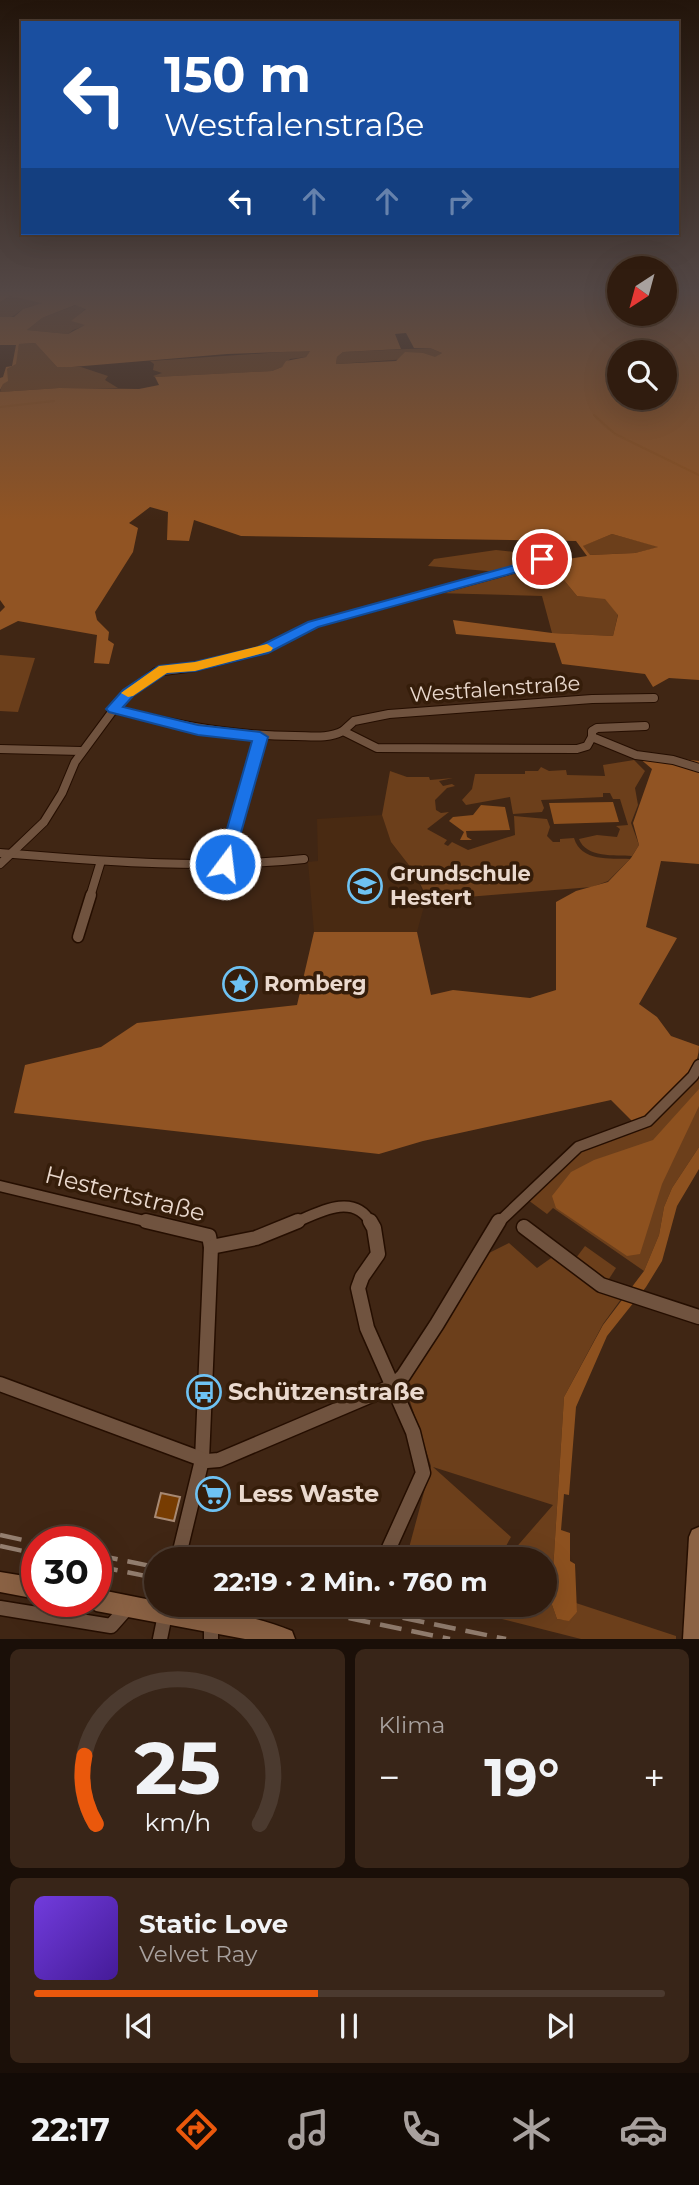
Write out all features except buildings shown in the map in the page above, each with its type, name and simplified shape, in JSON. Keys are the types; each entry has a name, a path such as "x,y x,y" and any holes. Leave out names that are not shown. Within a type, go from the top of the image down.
{"street":[{"path":"0,864 5,854 44,822 81,751 114,709 137,685 164,669 195,667 263,650 313,625 513,570 563,550"},
{"name":"Westfalenstraße","path":"114,709 192,729 260,737 331,735 343,731 355,721 389,714 592,699 654,698"},
{"path":"343,731 377,748 578,749 587,746 592,731 597,727 645,726"},
{"path":"225,864 260,737"},
{"path":"592,737 636,755 699,768"},
{"path":"0,749 81,751"},
{"path":"5,854 225,864 304,859"},
{"path":"78,937 101,860"},
{"path":"0,1384 202,1460 219,1460 393,1386 403,1376 437,1324 502,1216 578,1147 649,1121 693,1076 699,1065"},
{"name":"Hestertstraße","path":"0,1186 209,1236 211,1247 202,1460 181,1547"},
{"path":"211,1247 267,1234 339,1204 358,1208 374,1223 378,1254 362,1277 358,1288 367,1328 413,1432 423,1473 389,1547"},
{"path":"524,1227 601,1285 640,1300 699,1317"},
{"path":"694,1639 699,1537"},
{"path":"0,1582 21,1586"},
{"path":"112,1603 144,1607"},
{"path":"0,1608 111,1626 129,1606"},
{"path":"160,1639 164,1617"},
{"path":"183,1617 211,1630 284,1639"}],"shaded area":[{"path":"11,366 81,367 108,376 105,380 118,388 0,392 7,369"},
{"path":"12,366 7,369 8,381 0,390 0,378 3,377 6,367"},
{"path":"154,366 283,366 272,371 155,377 153,376 162,373 153,370"},
{"path":"282,366 607,366 607,410 677,410 677,366 699,366 699,680 669,678 653,687 645,674 562,664 555,643 456,634 453,620 552,633 613,636 618,615 605,599 577,596 549,562 587,556 576,541 241,536 194,520 189,541 167,540 168,512 150,507 129,523 138,528 133,552 95,612 97,620 109,632 108,640 114,644 109,664 94,663 97,635 18,621 0,630 0,612 5,607 0,600 0,392 59,388 139,389 159,385 155,377 272,371","holes":["612,534 658,547 635,553 590,555 583,546"]},
{"path":"612,534 660,547 635,553 589,555 582,546"},
{"path":"496,550 546,555 499,572 428,566 434,559"},
{"path":"549,562 577,596 605,598 618,614 613,636 552,633 542,596 435,593"},
{"path":"0,655 35,658 18,712 0,711"},
{"path":"638,754 699,761 699,864 661,861 646,927 677,938 639,1004 657,1017 671,1036 699,1046 697,1058 685,1080 635,1124 611,1100 423,1141 379,1154 14,1113 25,1065 101,1047 137,1023 297,1005 314,932 417,932 431,995 453,990 530,998 556,990 556,902 576,891 608,882 631,858 639,845 633,823 652,769"},
{"path":"634,760 645,771 635,788 638,805 631,823 639,845 632,856 594,852 588,850 579,839 597,835 617,837 620,829 616,826 628,825 620,799 613,799 610,793 603,793 603,797 541,800 544,808 542,812 513,814 510,797 466,805 462,800 472,789 475,774 525,774 525,771 538,771 541,767 549,771 566,770 567,775 605,776 603,765"},
{"path":"390,771 407,777 429,777 430,780 453,778 439,781 443,786 455,786 447,788 435,800 436,810 441,813 449,812 427,829 447,840 444,844 448,846 452,842 468,850 515,835 514,816 547,819 550,827 547,836 553,842 574,838 578,846 590,855 630,859 608,881 592,887 430,900 415,873 391,842 382,815"},
{"path":"613,802 619,822 554,824 549,803"},
{"path":"481,805 505,807 510,830 466,831 467,837 472,840 460,840 464,832 449,821 453,817 473,815"},
{"name":"Grundschule Hestert","path":"382,815 391,842 414,872 426,899 417,932 314,932 308,862 318,861 317,819"},
{"path":"699,1073 699,1147 672,1188 664,1207 659,1235 644,1271 553,1208 547,1214 528,1200 579,1150 643,1126"},
{"path":"699,1089 699,1106 662,1184 640,1254 627,1256 556,1208 552,1196 571,1172 594,1160 653,1140"},
{"path":"699,1147 699,1169 677,1206 662,1261 646,1287 607,1336 576,1407 569,1495 564,1494 561,1530 570,1533 570,1561 575,1564 577,1612 569,1621 557,1619 557,1547 554,1547 564,1397 603,1325 644,1271 659,1235 664,1207 672,1188"},
{"path":"509,1243 537,1268 554,1256 624,1295 603,1324 564,1397 554,1547 516,1547 553,1505 433,1467 511,1537 506,1547 409,1547 431,1466 406,1389 410,1377 481,1257"},
{"path":"585,1246 616,1268 605,1285 573,1262"},
{"path":"576,1603 676,1636 676,1639 581,1639 494,1617 556,1617 563,1620 577,1612"}],"waterway":[{"path":"0,407 54,401"},
{"path":"594,415 615,434 699,475"}],"railway":[{"path":"0,1535 21,1540"},
{"path":"0,1546 21,1551"},
{"path":"112,1558 144,1565"},
{"path":"112,1569 144,1576"},
{"path":"344,1617 450,1639"},
{"path":"399,1617 506,1639"}],"slow traffic":[{"path":"128,693 164,669 195,667 267,648"}],"place":[{"name":"Grundschule Hestert","path":"365,886"},
{"name":"Romberg","path":"240,984"},
{"name":"Schützenstraße","path":"204,1392"},
{"name":"Less Waste","path":"213,1494"}],"route":[{"path":"225,864 260,737 180,727 114,709 128,693 164,669 195,667 236,658 263,650 313,625 513,570 542,559"}]}
